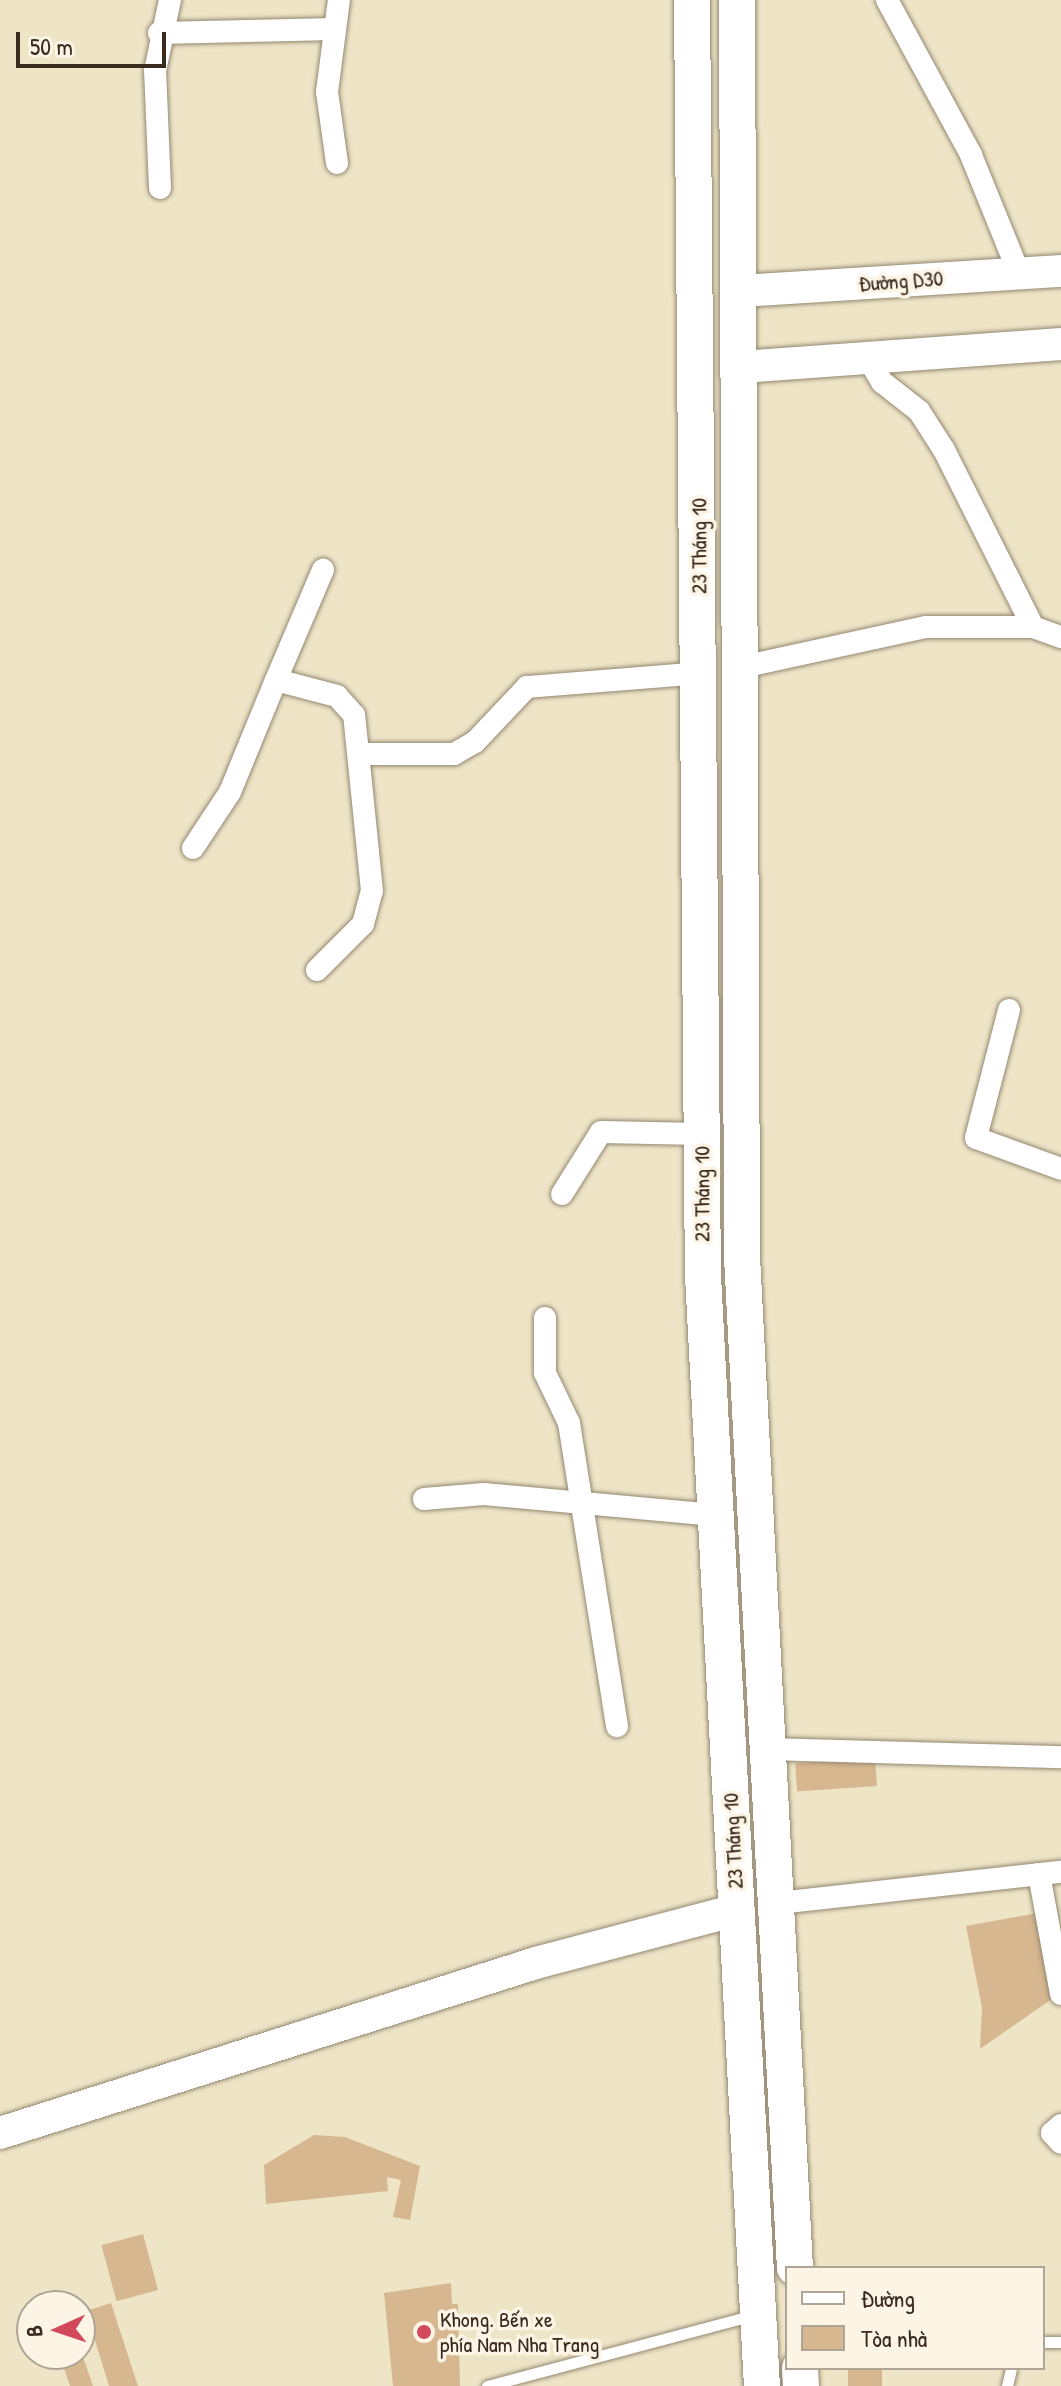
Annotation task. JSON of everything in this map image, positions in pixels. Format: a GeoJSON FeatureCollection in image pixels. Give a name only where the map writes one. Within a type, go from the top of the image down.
{"type":"FeatureCollection","features":[{"type":"Feature","properties":{"kind":"main road","name":"23 Tháng 10"},"geometry":{"type":"LineString","coordinates":[[692,0],[699,370],[702,1134],[715,1515],[737,1910],[773,2313],[762,2386]]}},
{"type":"Feature","properties":{"kind":"main road","name":"23 Tháng 10"},"geometry":{"type":"LineString","coordinates":[[737,0],[741,291],[742,1257],[795,2266]]}},
{"type":"Feature","properties":{"kind":"main road"},"geometry":{"type":"LineString","coordinates":[[698,293],[741,291]]}},
{"type":"Feature","properties":{"kind":"main road"},"geometry":{"type":"LineString","coordinates":[[699,370],[741,367]]}},
{"type":"Feature","properties":{"kind":"main road"},"geometry":{"type":"LineString","coordinates":[[700,673],[742,667]]}},
{"type":"Feature","properties":{"kind":"main road"},"geometry":{"type":"LineString","coordinates":[[737,1910],[778,1903]]}},
{"type":"Feature","properties":{"kind":"street"},"geometry":{"type":"LineString","coordinates":[[160,188],[159,33],[170,0]]}},
{"type":"Feature","properties":{"kind":"street"},"geometry":{"type":"LineString","coordinates":[[337,163],[327,92],[339,0]]}},
{"type":"Feature","properties":{"kind":"street"},"geometry":{"type":"LineString","coordinates":[[887,0],[971,155],[1019,273]]}},
{"type":"Feature","properties":{"kind":"street"},"geometry":{"type":"LineString","coordinates":[[159,33],[335,29]]}},
{"type":"Feature","properties":{"kind":"street","name":"Đường D30"},"geometry":{"type":"LineString","coordinates":[[741,291],[1061,271]]}},
{"type":"Feature","properties":{"kind":"street"},"geometry":{"type":"LineString","coordinates":[[741,367],[1061,344]]}},
{"type":"Feature","properties":{"kind":"street"},"geometry":{"type":"LineString","coordinates":[[868,358],[882,382],[919,411],[944,450],[1033,627]]}},
{"type":"Feature","properties":{"kind":"street"},"geometry":{"type":"LineString","coordinates":[[193,848],[230,792],[323,570]]}},
{"type":"Feature","properties":{"kind":"street"},"geometry":{"type":"LineString","coordinates":[[742,667],[926,627],[1033,627],[1061,637]]}},
{"type":"Feature","properties":{"kind":"street"},"geometry":{"type":"LineString","coordinates":[[360,754],[454,754],[475,742],[527,687],[700,673]]}},
{"type":"Feature","properties":{"kind":"street"},"geometry":{"type":"LineString","coordinates":[[276,680],[349,703],[360,754],[371,911],[317,970]]}},
{"type":"Feature","properties":{"kind":"street"},"geometry":{"type":"LineString","coordinates":[[1009,1010],[976,1138],[1061,1169]]}},
{"type":"Feature","properties":{"kind":"street"},"geometry":{"type":"LineString","coordinates":[[562,1194],[601,1132],[702,1134]]}},
{"type":"Feature","properties":{"kind":"street"},"geometry":{"type":"LineString","coordinates":[[545,1318],[545,1373],[569,1423],[582,1508],[600,1588],[617,1726]]}},
{"type":"Feature","properties":{"kind":"street"},"geometry":{"type":"LineString","coordinates":[[424,1499],[484,1494],[582,1508],[715,1515]]}},
{"type":"Feature","properties":{"kind":"street"},"geometry":{"type":"LineString","coordinates":[[770,1749],[1061,1757]]}},
{"type":"Feature","properties":{"kind":"street"},"geometry":{"type":"LineString","coordinates":[[778,1903],[1050,1873],[1061,1994]]}},
{"type":"Feature","properties":{"kind":"street"},"geometry":{"type":"LineString","coordinates":[[0,2133],[536,1963],[737,1910]]}},
{"type":"Feature","properties":{"kind":"street"},"geometry":{"type":"LineString","coordinates":[[1061,2125],[1052,2133],[1061,2143]]}},
{"type":"Feature","properties":{"kind":"lane"},"geometry":{"type":"LineString","coordinates":[[487,2386],[773,2313]]}},
{"type":"Feature","properties":{"kind":"building"},"geometry":{"type":"Polygon","coordinates":[[[875,1758],[877,1786],[797,1792],[795,1764],[875,1758]]]}},
{"type":"Feature","properties":{"kind":"building"},"geometry":{"type":"Polygon","coordinates":[[[1038,1913],[1056,1996],[980,2049],[982,2008],[966,1926],[1038,1913]]]}},
{"type":"Feature","properties":{"kind":"building"},"geometry":{"type":"Polygon","coordinates":[[[314,2135],[345,2137],[420,2166],[410,2220],[393,2217],[401,2180],[387,2177],[388,2191],[266,2204],[264,2165],[314,2135]]]}},
{"type":"Feature","properties":{"kind":"building"},"geometry":{"type":"Polygon","coordinates":[[[143,2234],[158,2290],[116,2301],[101,2245],[143,2234]]]}},
{"type":"Feature","properties":{"kind":"building","name":"Khong. Bến xe phía Nam Nha Trang"},"geometry":{"type":"Polygon","coordinates":[[[451,2283],[452,2304],[458,2304],[460,2386],[393,2386],[384,2293],[451,2283]]]}},
{"type":"Feature","properties":{"kind":"building"},"geometry":{"type":"Polygon","coordinates":[[[111,2303],[138,2386],[109,2386],[96,2344],[96,2308],[111,2303]]]}},
{"type":"Feature","properties":{"kind":"building"},"geometry":{"type":"Polygon","coordinates":[[[64,2370],[88,2370],[93,2386],[70,2386],[64,2370]]]}},
{"type":"Feature","properties":{"kind":"building"},"geometry":{"type":"Polygon","coordinates":[[[848,2370],[882,2370],[882,2386],[848,2386],[848,2370]]]}},
{"type":"Feature","properties":{"kind":"place","name":"Khong. Bến xe phía Nam Nha Trang"},"geometry":{"type":"Point","coordinates":[424,2332]}}]}
